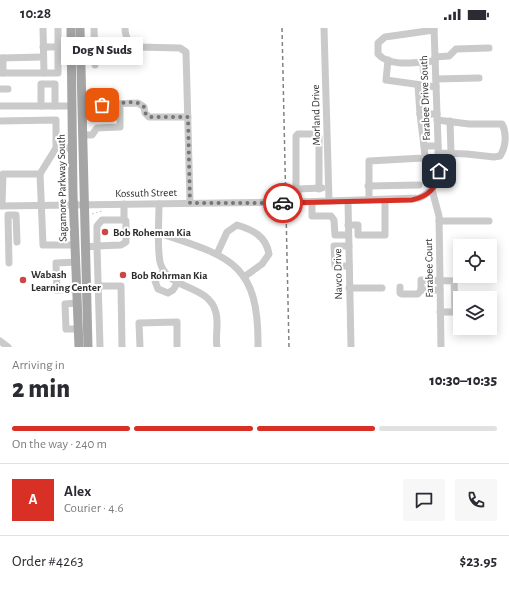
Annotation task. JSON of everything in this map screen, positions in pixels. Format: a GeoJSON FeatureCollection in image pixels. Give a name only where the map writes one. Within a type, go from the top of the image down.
{"type":"FeatureCollection","features":[{"type":"Feature","properties":{"kind":"main road","name":"Sagamore Parkway South"},"geometry":{"type":"LineString","coordinates":[[71,28],[75,245],[79,347]]}},
{"type":"Feature","properties":{"kind":"main road","name":"Sagamore Parkway South"},"geometry":{"type":"LineString","coordinates":[[80,28],[88,347]]}},
{"type":"Feature","properties":{"kind":"street"},"geometry":{"type":"LineString","coordinates":[[43,28],[44,73]]}},
{"type":"Feature","properties":{"kind":"street"},"geometry":{"type":"LineString","coordinates":[[43,57],[1,58],[2,73],[58,73],[58,28]]}},
{"type":"Feature","properties":{"kind":"street"},"geometry":{"type":"LineString","coordinates":[[94,28],[95,65]]}},
{"type":"Feature","properties":{"kind":"street"},"geometry":{"type":"LineString","coordinates":[[125,28],[126,37],[137,47],[180,48],[186,52],[190,203]]}},
{"type":"Feature","properties":{"kind":"street","name":"Morland Drive"},"geometry":{"type":"LineString","coordinates":[[324,28],[329,201]]}},
{"type":"Feature","properties":{"kind":"street"},"geometry":{"type":"LineString","coordinates":[[434,29],[385,37],[378,43],[378,54],[382,59],[423,62],[449,56],[456,49],[489,48]]}},
{"type":"Feature","properties":{"kind":"street","name":"Farabee Drive South"},"geometry":{"type":"LineString","coordinates":[[432,190],[438,178],[434,29]]}},
{"type":"Feature","properties":{"kind":"street"},"geometry":{"type":"LineString","coordinates":[[43,47],[71,47]]}},
{"type":"Feature","properties":{"kind":"street"},"geometry":{"type":"LineString","coordinates":[[388,60],[386,80],[436,87]]}},
{"type":"Feature","properties":{"kind":"street"},"geometry":{"type":"LineString","coordinates":[[369,200],[368,163],[370,160],[425,157],[420,114],[423,62]]}},
{"type":"Feature","properties":{"kind":"street"},"geometry":{"type":"LineString","coordinates":[[436,79],[479,78]]}},
{"type":"Feature","properties":{"kind":"street"},"geometry":{"type":"LineString","coordinates":[[41,106],[40,84],[55,84],[55,106]]}},
{"type":"Feature","properties":{"kind":"street"},"geometry":{"type":"LineString","coordinates":[[0,89],[8,89]]}},
{"type":"Feature","properties":{"kind":"street"},"geometry":{"type":"LineString","coordinates":[[82,105],[117,105],[123,103],[138,103],[144,107],[145,113],[149,117],[188,117]]}},
{"type":"Feature","properties":{"kind":"street"},"geometry":{"type":"LineString","coordinates":[[83,135],[92,135],[97,128],[120,127],[120,109],[117,105]]}},
{"type":"Feature","properties":{"kind":"street"},"geometry":{"type":"LineString","coordinates":[[0,106],[72,106]]}},
{"type":"Feature","properties":{"kind":"street"},"geometry":{"type":"LineString","coordinates":[[420,114],[469,124],[502,124],[505,130],[505,138],[500,156],[494,157],[451,154],[424,146]]}},
{"type":"Feature","properties":{"kind":"street"},"geometry":{"type":"LineString","coordinates":[[0,121],[56,120],[56,148],[40,174],[43,245],[75,245]]}},
{"type":"Feature","properties":{"kind":"street"},"geometry":{"type":"LineString","coordinates":[[450,121],[451,154]]}},
{"type":"Feature","properties":{"kind":"street"},"geometry":{"type":"LineString","coordinates":[[298,202],[298,189],[296,186],[296,136],[317,134],[319,137],[327,137]]}},
{"type":"Feature","properties":{"kind":"street"},"geometry":{"type":"LineString","coordinates":[[319,137],[319,188]]}},
{"type":"Feature","properties":{"kind":"street"},"geometry":{"type":"LineString","coordinates":[[56,148],[73,148]]}},
{"type":"Feature","properties":{"kind":"street"},"geometry":{"type":"LineString","coordinates":[[1,206],[1,172],[40,174]]}},
{"type":"Feature","properties":{"kind":"street"},"geometry":{"type":"LineString","coordinates":[[368,186],[420,185]]}},
{"type":"Feature","properties":{"kind":"street"},"geometry":{"type":"LineString","coordinates":[[298,189],[328,188]]}},
{"type":"Feature","properties":{"kind":"street","name":"Kossuth Street"},"geometry":{"type":"LineString","coordinates":[[1,206],[412,200],[427,195],[432,190]]}},
{"type":"Feature","properties":{"kind":"street","name":"Farabee Court"},"geometry":{"type":"LineString","coordinates":[[432,190],[437,204],[439,221],[441,347]]}},
{"type":"Feature","properties":{"kind":"street"},"geometry":{"type":"LineString","coordinates":[[348,225],[358,225],[358,235],[385,235],[385,200]]}},
{"type":"Feature","properties":{"kind":"street","name":"Navco Drive"},"geometry":{"type":"LineString","coordinates":[[348,201],[351,347]]}},
{"type":"Feature","properties":{"kind":"street"},"geometry":{"type":"LineString","coordinates":[[312,202],[312,216],[331,216],[334,220],[335,236],[348,235]]}},
{"type":"Feature","properties":{"kind":"street"},"geometry":{"type":"LineString","coordinates":[[86,247],[121,245],[126,242],[124,204]]}},
{"type":"Feature","properties":{"kind":"street"},"geometry":{"type":"LineString","coordinates":[[159,204],[160,262],[164,271],[178,282],[200,292],[208,299],[216,313],[217,347]]}},
{"type":"Feature","properties":{"kind":"street"},"geometry":{"type":"LineString","coordinates":[[9,263],[8,215],[16,214],[17,242]]}},
{"type":"Feature","properties":{"kind":"street"},"geometry":{"type":"LineString","coordinates":[[100,347],[97,226],[102,220],[124,220]]}},
{"type":"Feature","properties":{"kind":"street"},"geometry":{"type":"LineString","coordinates":[[439,221],[489,221]]}},
{"type":"Feature","properties":{"kind":"street"},"geometry":{"type":"LineString","coordinates":[[216,254],[227,232],[237,225],[249,229],[262,237],[267,245],[269,254],[262,264],[244,277]]}},
{"type":"Feature","properties":{"kind":"street"},"geometry":{"type":"LineString","coordinates":[[0,234],[8,234]]}},
{"type":"Feature","properties":{"kind":"street"},"geometry":{"type":"LineString","coordinates":[[159,234],[216,254],[235,265],[244,277],[254,296],[258,323],[258,347]]}},
{"type":"Feature","properties":{"kind":"street"},"geometry":{"type":"LineString","coordinates":[[349,246],[334,246],[335,266],[349,266]]}},
{"type":"Feature","properties":{"kind":"street"},"geometry":{"type":"LineString","coordinates":[[76,262],[56,263],[57,290],[77,290]]}},
{"type":"Feature","properties":{"kind":"street"},"geometry":{"type":"LineString","coordinates":[[164,271],[156,281],[158,289],[168,293],[173,290],[178,282]]}},
{"type":"Feature","properties":{"kind":"street"},"geometry":{"type":"LineString","coordinates":[[400,287],[400,293],[402,294],[418,294],[421,290],[422,280],[454,281],[455,312],[440,312]]}},
{"type":"Feature","properties":{"kind":"street"},"geometry":{"type":"LineString","coordinates":[[98,286],[121,286],[122,347]]}},
{"type":"Feature","properties":{"kind":"street"},"geometry":{"type":"LineString","coordinates":[[350,288],[382,288]]}},
{"type":"Feature","properties":{"kind":"street"},"geometry":{"type":"LineString","coordinates":[[421,290],[440,290]]}},
{"type":"Feature","properties":{"kind":"street"},"geometry":{"type":"LineString","coordinates":[[140,347],[139,323],[177,322],[177,347]]}},
{"type":"Feature","properties":{"kind":"street"},"geometry":{"type":"LineString","coordinates":[[0,341],[8,347]]}},
{"type":"Feature","properties":{"kind":"railway"},"geometry":{"type":"LineString","coordinates":[[282,28],[289,347]]}},
{"type":"Feature","properties":{"kind":"way so far"},"geometry":{"type":"LineString","coordinates":[[102,105],[117,105],[120,103],[132,102],[142,105],[145,113],[149,117],[188,117],[190,203],[283,203]]}},
{"type":"Feature","properties":{"kind":"place","name":"Dog N Suds"},"geometry":{"type":"Point","coordinates":[102,105]}},
{"type":"Feature","properties":{"kind":"place","name":"Bob Roheman Kia"},"geometry":{"type":"Point","coordinates":[105,232]}},
{"type":"Feature","properties":{"kind":"place","name":"Bob Rohrman Kia"},"geometry":{"type":"Point","coordinates":[123,275]}},
{"type":"Feature","properties":{"kind":"place","name":"Wabash Learning Center"},"geometry":{"type":"Point","coordinates":[23,280]}},
{"type":"Feature","properties":{"kind":"route"},"geometry":{"type":"LineString","coordinates":[[283,203],[412,200],[427,195],[432,190],[436,184],[439,171]]}}]}
